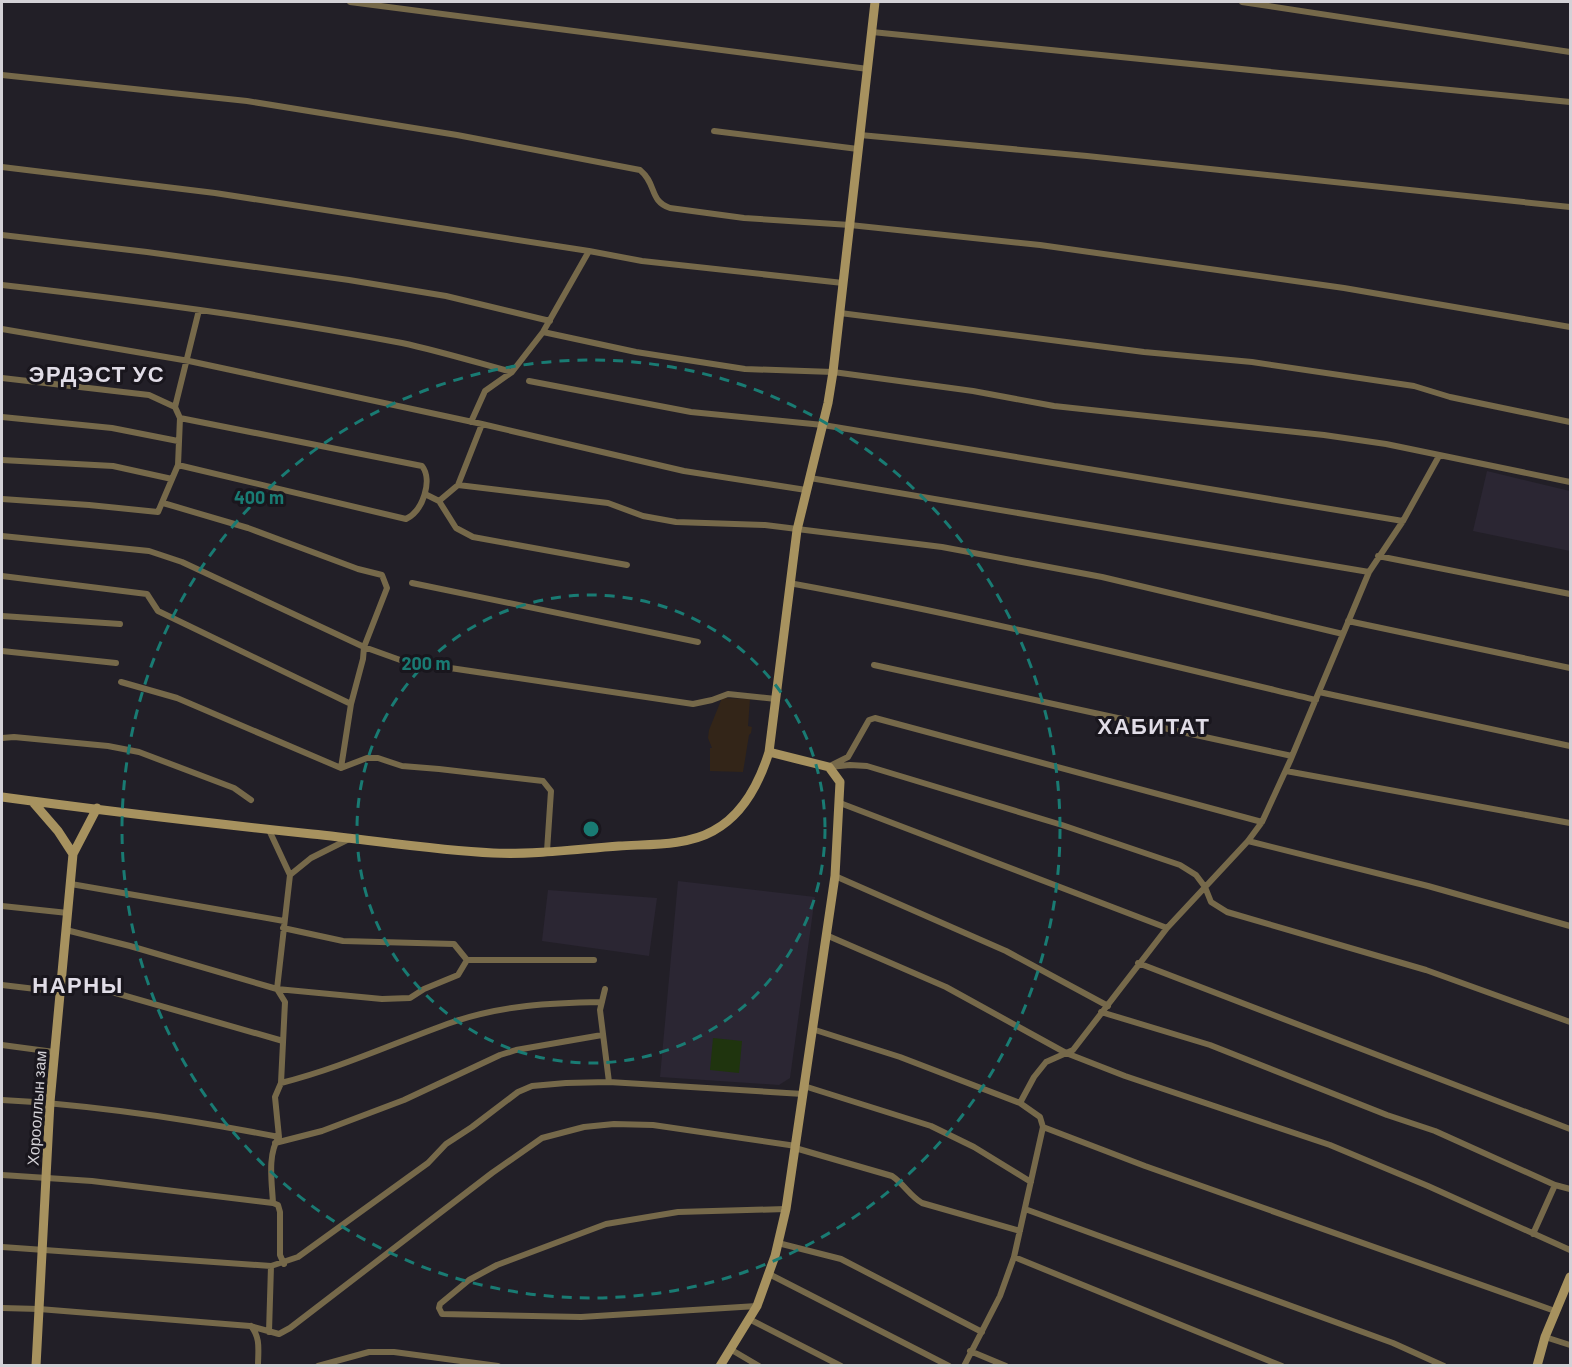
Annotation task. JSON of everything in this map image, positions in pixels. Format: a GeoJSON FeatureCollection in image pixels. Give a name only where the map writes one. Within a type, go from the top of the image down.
{"type":"FeatureCollection","features":[{"type":"Feature","properties":{"kind":"main road"},"geometry":{"type":"LineString","coordinates":[[2,797],[269,830],[494,853],[673,842],[711,832],[727,822],[740,810],[754,789],[769,752],[797,530],[823,425],[833,372],[875,2]]}},
{"type":"Feature","properties":{"kind":"main road"},"geometry":{"type":"LineString","coordinates":[[720,1365],[756,1306],[778,1244],[786,1209],[835,876],[840,782],[829,767],[769,752]]}},
{"type":"Feature","properties":{"kind":"main road"},"geometry":{"type":"LineString","coordinates":[[32,801],[58,831],[73,854]]}},
{"type":"Feature","properties":{"kind":"main road","name":"Хорооллын зам"},"geometry":{"type":"LineString","coordinates":[[36,1365],[50,1102],[73,854],[96,808]]}},
{"type":"Feature","properties":{"kind":"main road"},"geometry":{"type":"LineString","coordinates":[[1537,1365],[1545,1337],[1570,1277]]}},
{"type":"Feature","properties":{"kind":"street"},"geometry":{"type":"LineString","coordinates":[[350,2],[868,69]]}},
{"type":"Feature","properties":{"kind":"street"},"geometry":{"type":"LineString","coordinates":[[1242,2],[1570,52]]}},
{"type":"Feature","properties":{"kind":"street"},"geometry":{"type":"LineString","coordinates":[[872,32],[1570,102]]}},
{"type":"Feature","properties":{"kind":"street"},"geometry":{"type":"LineString","coordinates":[[2,75],[248,101],[457,135],[640,170],[648,176],[656,199],[661,205],[670,208],[744,218],[850,225],[1087,252],[1344,288],[1570,327]]}},
{"type":"Feature","properties":{"kind":"street"},"geometry":{"type":"LineString","coordinates":[[714,131],[858,149]]}},
{"type":"Feature","properties":{"kind":"street"},"geometry":{"type":"LineString","coordinates":[[860,135],[1087,156],[1570,207]]}},
{"type":"Feature","properties":{"kind":"street"},"geometry":{"type":"LineString","coordinates":[[2,166],[215,193],[642,261],[843,283]]}},
{"type":"Feature","properties":{"kind":"street"},"geometry":{"type":"LineString","coordinates":[[2,235],[349,280],[446,296],[550,321]]}},
{"type":"Feature","properties":{"kind":"street"},"geometry":{"type":"LineString","coordinates":[[471,422],[485,391],[512,372],[543,332],[590,251]]}},
{"type":"Feature","properties":{"kind":"street"},"geometry":{"type":"LineString","coordinates":[[2,285],[199,310],[404,344],[512,372]]}},
{"type":"Feature","properties":{"kind":"street"},"geometry":{"type":"LineString","coordinates":[[2,499],[158,512],[178,465],[180,418],[175,407],[199,310]]}},
{"type":"Feature","properties":{"kind":"street"},"geometry":{"type":"LineString","coordinates":[[840,313],[1144,352],[1252,362],[1414,386],[1450,397],[1570,422]]}},
{"type":"Feature","properties":{"kind":"street"},"geometry":{"type":"LineString","coordinates":[[2,329],[187,360],[482,424],[684,471],[806,490]]}},
{"type":"Feature","properties":{"kind":"street"},"geometry":{"type":"LineString","coordinates":[[543,332],[636,352],[745,369],[833,372],[973,391],[1054,406],[1324,435],[1386,444],[1570,482]]}},
{"type":"Feature","properties":{"kind":"street"},"geometry":{"type":"LineString","coordinates":[[2,378],[148,395],[175,407]]}},
{"type":"Feature","properties":{"kind":"street"},"geometry":{"type":"LineString","coordinates":[[529,381],[691,412],[823,425],[1403,520]]}},
{"type":"Feature","properties":{"kind":"street"},"geometry":{"type":"LineString","coordinates":[[2,417],[112,428],[178,441]]}},
{"type":"Feature","properties":{"kind":"street"},"geometry":{"type":"LineString","coordinates":[[178,465],[406,519],[414,513],[425,494],[427,475],[422,466],[180,418]]}},
{"type":"Feature","properties":{"kind":"street"},"geometry":{"type":"LineString","coordinates":[[439,501],[458,485],[482,424]]}},
{"type":"Feature","properties":{"kind":"street"},"geometry":{"type":"LineString","coordinates":[[1020,1103],[1034,1077],[1046,1062],[1074,1050],[1138,963],[1167,928],[1248,841],[1262,822],[1286,771],[1369,572],[1403,520],[1439,456]]}},
{"type":"Feature","properties":{"kind":"street"},"geometry":{"type":"LineString","coordinates":[[2,460],[113,466],[172,479]]}},
{"type":"Feature","properties":{"kind":"street"},"geometry":{"type":"LineString","coordinates":[[810,478],[1369,572]]}},
{"type":"Feature","properties":{"kind":"street"},"geometry":{"type":"LineString","coordinates":[[458,485],[608,503],[643,516],[675,522],[765,525],[942,547],[1091,575],[1343,634]]}},
{"type":"Feature","properties":{"kind":"street"},"geometry":{"type":"LineString","coordinates":[[425,494],[439,501],[456,528],[473,537],[627,565]]}},
{"type":"Feature","properties":{"kind":"street"},"geometry":{"type":"LineString","coordinates":[[163,503],[248,528],[358,569],[382,575],[387,588],[364,647],[351,704],[341,768]]}},
{"type":"Feature","properties":{"kind":"street"},"geometry":{"type":"LineString","coordinates":[[2,536],[149,551],[183,562],[364,647],[403,661],[693,704],[728,694],[776,699]]}},
{"type":"Feature","properties":{"kind":"street"},"geometry":{"type":"LineString","coordinates":[[1378,556],[1570,594]]}},
{"type":"Feature","properties":{"kind":"street"},"geometry":{"type":"LineString","coordinates":[[2,576],[147,594],[158,610],[351,704]]}},
{"type":"Feature","properties":{"kind":"street"},"geometry":{"type":"LineString","coordinates":[[412,584],[698,642]]}},
{"type":"Feature","properties":{"kind":"street"},"geometry":{"type":"LineString","coordinates":[[789,584],[843,593],[1078,643],[1316,700]]}},
{"type":"Feature","properties":{"kind":"street"},"geometry":{"type":"LineString","coordinates":[[2,616],[120,624]]}},
{"type":"Feature","properties":{"kind":"street"},"geometry":{"type":"LineString","coordinates":[[1348,621],[1570,668]]}},
{"type":"Feature","properties":{"kind":"street"},"geometry":{"type":"LineString","coordinates":[[2,651],[117,663]]}},
{"type":"Feature","properties":{"kind":"street"},"geometry":{"type":"LineString","coordinates":[[874,665],[1292,756]]}},
{"type":"Feature","properties":{"kind":"street"},"geometry":{"type":"LineString","coordinates":[[121,682],[177,698],[341,768],[367,758],[378,758],[402,766],[543,781],[550,791],[547,851]]}},
{"type":"Feature","properties":{"kind":"street"},"geometry":{"type":"LineString","coordinates":[[1319,692],[1570,746]]}},
{"type":"Feature","properties":{"kind":"street"},"geometry":{"type":"LineString","coordinates":[[829,767],[848,757],[869,720],[875,718],[1262,822]]}},
{"type":"Feature","properties":{"kind":"street"},"geometry":{"type":"LineString","coordinates":[[2,738],[14,737],[108,746],[139,752],[234,788],[251,800]]}},
{"type":"Feature","properties":{"kind":"street"},"geometry":{"type":"LineString","coordinates":[[829,767],[867,766],[1062,825],[1180,865],[1196,875],[1205,887],[1211,902],[1227,912],[1426,970],[1570,1022]]}},
{"type":"Feature","properties":{"kind":"street"},"geometry":{"type":"LineString","coordinates":[[1286,771],[1570,823]]}},
{"type":"Feature","properties":{"kind":"street"},"geometry":{"type":"LineString","coordinates":[[840,803],[1167,928]]}},
{"type":"Feature","properties":{"kind":"street"},"geometry":{"type":"LineString","coordinates":[[269,830],[290,875],[277,989],[285,1002],[281,1083],[275,1097],[277,1140],[271,1169],[273,1203]]}},
{"type":"Feature","properties":{"kind":"street"},"geometry":{"type":"LineString","coordinates":[[290,875],[311,858],[349,839]]}},
{"type":"Feature","properties":{"kind":"street"},"geometry":{"type":"LineString","coordinates":[[1248,841],[1428,886],[1570,926]]}},
{"type":"Feature","properties":{"kind":"street"},"geometry":{"type":"LineString","coordinates":[[835,876],[1006,951],[1108,1006]]}},
{"type":"Feature","properties":{"kind":"street"},"geometry":{"type":"LineString","coordinates":[[71,884],[284,925],[343,941],[454,944],[467,960]]}},
{"type":"Feature","properties":{"kind":"street"},"geometry":{"type":"LineString","coordinates":[[2,906],[68,913]]}},
{"type":"Feature","properties":{"kind":"street"},"geometry":{"type":"LineString","coordinates":[[66,930],[130,946],[277,989],[382,999],[410,998],[424,989],[458,975],[467,960]]}},
{"type":"Feature","properties":{"kind":"street"},"geometry":{"type":"LineString","coordinates":[[826,935],[946,987],[1066,1053],[1125,1076],[1330,1145],[1570,1250]]}},
{"type":"Feature","properties":{"kind":"street"},"geometry":{"type":"LineString","coordinates":[[467,960],[594,960]]}},
{"type":"Feature","properties":{"kind":"street"},"geometry":{"type":"LineString","coordinates":[[1138,963],[1570,1129]]}},
{"type":"Feature","properties":{"kind":"street"},"geometry":{"type":"LineString","coordinates":[[63,978],[282,1041]]}},
{"type":"Feature","properties":{"kind":"street"},"geometry":{"type":"LineString","coordinates":[[2,985],[61,992]]}},
{"type":"Feature","properties":{"kind":"street"},"geometry":{"type":"LineString","coordinates":[[605,989],[602,1002],[602,1035],[609,1082]]}},
{"type":"Feature","properties":{"kind":"street"},"geometry":{"type":"LineString","coordinates":[[281,1083],[376,1052],[454,1021],[509,1007],[548,1003],[602,1002]]}},
{"type":"Feature","properties":{"kind":"street"},"geometry":{"type":"LineString","coordinates":[[1101,1012],[1210,1045],[1387,1115],[1435,1131],[1555,1185],[1570,1189]]}},
{"type":"Feature","properties":{"kind":"street"},"geometry":{"type":"LineString","coordinates":[[812,1029],[900,1057],[1020,1103],[1040,1117],[1043,1127],[1014,1257],[1000,1296],[964,1365]]}},
{"type":"Feature","properties":{"kind":"street"},"geometry":{"type":"LineString","coordinates":[[2,1100],[50,1102],[191,1120],[277,1140],[322,1131],[404,1100],[500,1055],[516,1050],[602,1035]]}},
{"type":"Feature","properties":{"kind":"street"},"geometry":{"type":"LineString","coordinates":[[2,1045],[54,1052]]}},
{"type":"Feature","properties":{"kind":"street"},"geometry":{"type":"LineString","coordinates":[[2,1247],[271,1266],[284,1264],[298,1257],[393,1190],[428,1163],[446,1144],[518,1092],[532,1086],[566,1083],[609,1082],[804,1090],[931,1126],[974,1147],[1031,1182]]}},
{"type":"Feature","properties":{"kind":"street"},"geometry":{"type":"LineString","coordinates":[[2,1308],[250,1326],[279,1334],[290,1328],[492,1173],[542,1138],[584,1127],[615,1124],[653,1125],[795,1147],[892,1176],[901,1182],[911,1196],[922,1203],[1020,1231]]}},
{"type":"Feature","properties":{"kind":"street"},"geometry":{"type":"LineString","coordinates":[[1043,1127],[1144,1166],[1555,1311]]}},
{"type":"Feature","properties":{"kind":"street"},"geometry":{"type":"LineString","coordinates":[[2,1175],[92,1181],[273,1203],[278,1205],[280,1212],[280,1255],[284,1264]]}},
{"type":"Feature","properties":{"kind":"street"},"geometry":{"type":"LineString","coordinates":[[1533,1234],[1555,1185]]}},
{"type":"Feature","properties":{"kind":"street"},"geometry":{"type":"LineString","coordinates":[[756,1306],[581,1317],[442,1314],[439,1308],[440,1304],[469,1280],[496,1265],[606,1224],[678,1212],[786,1209]]}},
{"type":"Feature","properties":{"kind":"street"},"geometry":{"type":"LineString","coordinates":[[1025,1209],[1393,1343],[1444,1365]]}},
{"type":"Feature","properties":{"kind":"street"},"geometry":{"type":"LineString","coordinates":[[778,1244],[841,1259],[982,1332]]}},
{"type":"Feature","properties":{"kind":"street"},"geometry":{"type":"LineString","coordinates":[[1014,1257],[1282,1365]]}},
{"type":"Feature","properties":{"kind":"street"},"geometry":{"type":"LineString","coordinates":[[269,1332],[271,1266]]}},
{"type":"Feature","properties":{"kind":"street"},"geometry":{"type":"LineString","coordinates":[[769,1274],[949,1365]]}},
{"type":"Feature","properties":{"kind":"street"},"geometry":{"type":"LineString","coordinates":[[749,1319],[842,1365]]}},
{"type":"Feature","properties":{"kind":"street"},"geometry":{"type":"LineString","coordinates":[[250,1326],[257,1334],[258,1365]]}},
{"type":"Feature","properties":{"kind":"street"},"geometry":{"type":"LineString","coordinates":[[1545,1337],[1570,1345]]}},
{"type":"Feature","properties":{"kind":"street"},"geometry":{"type":"LineString","coordinates":[[730,1349],[759,1365]]}},
{"type":"Feature","properties":{"kind":"street"},"geometry":{"type":"LineString","coordinates":[[970,1351],[1006,1365]]}},
{"type":"Feature","properties":{"kind":"street"},"geometry":{"type":"LineString","coordinates":[[318,1365],[369,1352],[386,1352],[498,1365]]}},
{"type":"Feature","properties":{"kind":"shaded area"},"geometry":{"type":"Polygon","coordinates":[[[1487,471],[1570,491],[1570,551],[1473,531],[1487,471]]]}},
{"type":"Feature","properties":{"kind":"shaded area"},"geometry":{"type":"Polygon","coordinates":[[[722,698],[750,699],[748,726],[752,727],[743,772],[710,771],[710,748],[712,748],[708,738],[709,730],[722,698]]]}},
{"type":"Feature","properties":{"kind":"shaded area"},"geometry":{"type":"Polygon","coordinates":[[[678,881],[815,897],[790,1078],[779,1085],[660,1077],[678,881]]]}},
{"type":"Feature","properties":{"kind":"shaded area"},"geometry":{"type":"Polygon","coordinates":[[[548,890],[657,898],[649,956],[542,941],[548,890]]]}},
{"type":"Feature","properties":{"kind":"green space"},"geometry":{"type":"Polygon","coordinates":[[[713,1038],[742,1041],[739,1073],[710,1070],[713,1038]]]}},
{"type":"Feature","properties":{"kind":"district","name":"ЭРДЭСТ УС"},"geometry":{"type":"Point","coordinates":[97,373]}},
{"type":"Feature","properties":{"kind":"district","name":"ХАБИТАТ"},"geometry":{"type":"Point","coordinates":[1154,725]}},
{"type":"Feature","properties":{"kind":"district","name":"НАРНЫ"},"geometry":{"type":"Point","coordinates":[78,984]}}]}
